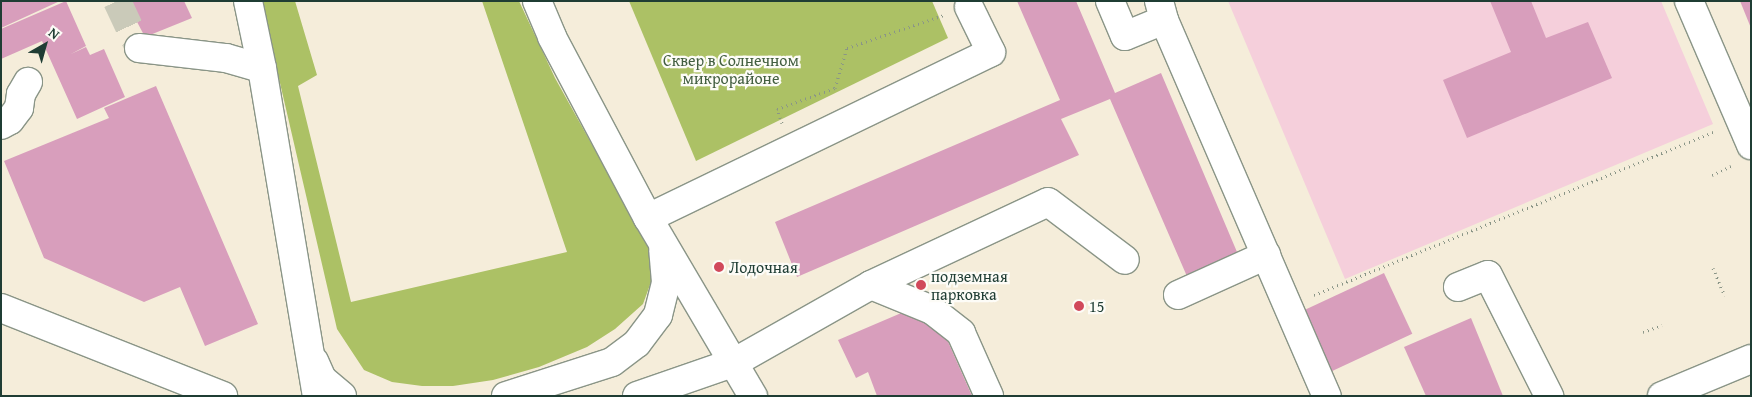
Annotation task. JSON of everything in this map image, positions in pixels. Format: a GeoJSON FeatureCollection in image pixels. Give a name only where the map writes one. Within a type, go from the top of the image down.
{"type":"FeatureCollection","features":[{"type":"Feature","properties":{"kind":"street"},"geometry":{"type":"LineString","coordinates":[[248,1],[262,68],[316,396]]}},
{"type":"Feature","properties":{"kind":"street"},"geometry":{"type":"LineString","coordinates":[[537,1],[552,37],[648,218],[735,362],[753,396]]}},
{"type":"Feature","properties":{"kind":"street"},"geometry":{"type":"LineString","coordinates":[[1110,1],[1125,36],[1162,10],[1327,396]]}},
{"type":"Feature","properties":{"kind":"street"},"geometry":{"type":"LineString","coordinates":[[1690,1],[1746,133]]}},
{"type":"Feature","properties":{"kind":"street"},"geometry":{"type":"LineString","coordinates":[[648,218],[990,52],[968,7]]}},
{"type":"Feature","properties":{"kind":"street"},"geometry":{"type":"LineString","coordinates":[[139,48],[226,58],[262,68]]}},
{"type":"Feature","properties":{"kind":"street"},"geometry":{"type":"LineString","coordinates":[[1,125],[10,120],[19,108],[21,94],[28,82]]}},
{"type":"Feature","properties":{"kind":"street"},"geometry":{"type":"LineString","coordinates":[[637,396],[735,362],[872,285],[1048,202],[1126,260]]}},
{"type":"Feature","properties":{"kind":"street"},"geometry":{"type":"LineString","coordinates":[[506,396],[612,362],[637,343],[659,310],[666,282],[663,244]]}},
{"type":"Feature","properties":{"kind":"street"},"geometry":{"type":"LineString","coordinates":[[1178,295],[1266,255]]}},
{"type":"Feature","properties":{"kind":"street"},"geometry":{"type":"LineString","coordinates":[[1458,287],[1488,274],[1549,396]]}},
{"type":"Feature","properties":{"kind":"street"},"geometry":{"type":"LineString","coordinates":[[872,285],[932,310],[961,333],[989,396]]}},
{"type":"Feature","properties":{"kind":"street"},"geometry":{"type":"LineString","coordinates":[[1,308],[223,396]]}},
{"type":"Feature","properties":{"kind":"street"},"geometry":{"type":"LineString","coordinates":[[308,349],[322,379],[342,396]]}},
{"type":"Feature","properties":{"kind":"street"},"geometry":{"type":"LineString","coordinates":[[1662,396],[1751,359]]}},
{"type":"Feature","properties":{"kind":"path"},"geometry":{"type":"LineString","coordinates":[[791,149],[777,109],[835,88],[847,48],[968,7]]}},
{"type":"Feature","properties":{"kind":"path"},"geometry":{"type":"LineString","coordinates":[[1288,306],[1746,133]]}},
{"type":"Feature","properties":{"kind":"path"},"geometry":{"type":"LineString","coordinates":[[1712,175],[1731,166]]}},
{"type":"Feature","properties":{"kind":"path"},"geometry":{"type":"LineString","coordinates":[[1713,268],[1725,296]]}},
{"type":"Feature","properties":{"kind":"path"},"geometry":{"type":"LineString","coordinates":[[1643,332],[1662,325]]}},
{"type":"Feature","properties":{"kind":"shaded area"},"geometry":{"type":"Polygon","coordinates":[[[1228,1],[1661,1],[1713,124],[1345,279],[1228,1]]]}},
{"type":"Feature","properties":{"kind":"green space"},"geometry":{"type":"Polygon","coordinates":[[[261,1],[295,1],[317,75],[298,86],[351,302],[567,252],[482,1],[519,1],[555,78],[650,249],[655,271],[643,304],[615,329],[587,347],[539,367],[493,380],[453,386],[422,386],[392,382],[364,370],[337,329],[261,1]]]}},
{"type":"Feature","properties":{"kind":"green space","name":"Сквер в Солнечном микрорайоне"},"geometry":{"type":"Polygon","coordinates":[[[629,1],[932,1],[948,38],[696,161],[629,1]]]}},
{"type":"Feature","properties":{"kind":"building"},"geometry":{"type":"Polygon","coordinates":[[[1,1],[60,1],[1,28],[1,1]]]}},
{"type":"Feature","properties":{"kind":"building"},"geometry":{"type":"Polygon","coordinates":[[[66,1],[86,46],[71,54],[86,47],[90,55],[104,49],[125,97],[77,119],[42,41],[1,59],[1,29],[66,1]]]}},
{"type":"Feature","properties":{"kind":"building"},"geometry":{"type":"Polygon","coordinates":[[[126,1],[184,1],[192,18],[145,37],[126,1]]]}},
{"type":"Feature","properties":{"kind":"building"},"geometry":{"type":"Polygon","coordinates":[[[1017,1],[1076,1],[1115,93],[1161,73],[1240,259],[1189,281],[1110,99],[1061,119],[1079,155],[797,277],[775,222],[1060,100],[1017,1]]]}},
{"type":"Feature","properties":{"kind":"building"},"geometry":{"type":"Polygon","coordinates":[[[1490,1],[1531,1],[1546,38],[1588,22],[1612,78],[1467,138],[1443,80],[1511,52],[1490,1]]]}},
{"type":"Feature","properties":{"kind":"building"},"geometry":{"type":"Polygon","coordinates":[[[1740,1],[1751,1],[1751,28],[1740,1]]]}},
{"type":"Feature","properties":{"kind":"building"},"geometry":{"type":"Polygon","coordinates":[[[156,86],[258,324],[205,346],[180,287],[144,302],[44,258],[4,161],[109,118],[104,108],[156,86]]]}},
{"type":"Feature","properties":{"kind":"building"},"geometry":{"type":"Polygon","coordinates":[[[1384,273],[1412,334],[1323,376],[1294,315],[1384,273]]]}},
{"type":"Feature","properties":{"kind":"building"},"geometry":{"type":"Polygon","coordinates":[[[913,308],[938,319],[972,396],[877,396],[868,372],[856,378],[838,340],[913,308]]]}},
{"type":"Feature","properties":{"kind":"building"},"geometry":{"type":"Polygon","coordinates":[[[1471,318],[1503,396],[1426,396],[1404,347],[1471,318]]]}},
{"type":"Feature","properties":{"kind":"tunnel"},"geometry":{"type":"LineString","coordinates":[[117,1],[139,48]]}},
{"type":"Feature","properties":{"kind":"place","name":"Лодочная"},"geometry":{"type":"Point","coordinates":[719,267]}},
{"type":"Feature","properties":{"kind":"place","name":"подземная парковка"},"geometry":{"type":"Point","coordinates":[921,285]}},
{"type":"Feature","properties":{"kind":"place","name":"15"},"geometry":{"type":"Point","coordinates":[1079,306]}}]}
